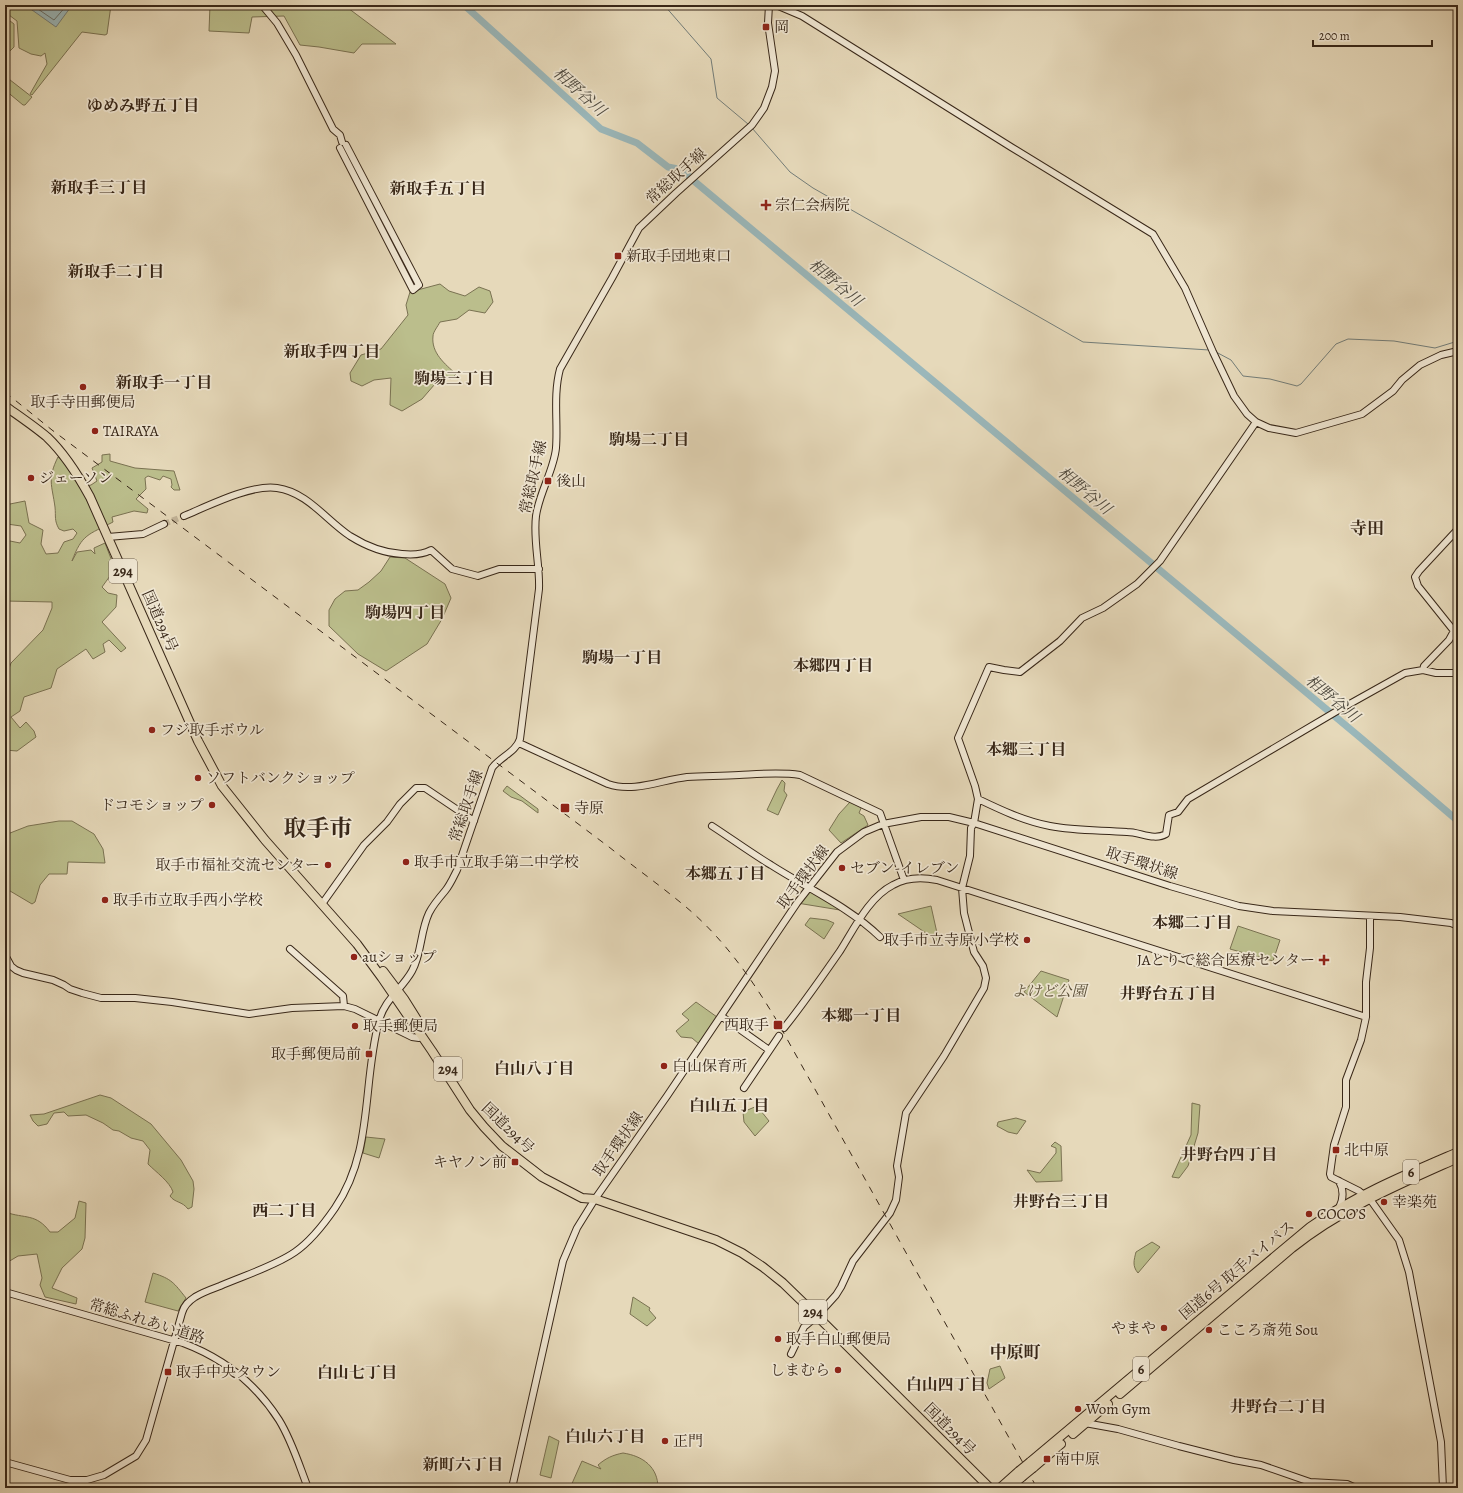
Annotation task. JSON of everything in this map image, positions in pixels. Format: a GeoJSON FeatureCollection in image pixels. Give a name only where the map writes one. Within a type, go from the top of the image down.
{"type":"FeatureCollection","features":[{"type":"Feature","properties":{"kind":"highway","name":"国道294号"},"geometry":{"type":"LineString","coordinates":[[5,406],[47,437],[69,462],[90,497],[198,741],[208,760],[256,822],[324,902],[395,992],[468,1102],[486,1124],[517,1152],[544,1173],[594,1199],[703,1235],[731,1247],[753,1260],[772,1274],[817,1316],[990,1488]]}},
{"type":"Feature","properties":{"kind":"highway","name":"国道294号"},"geometry":{"type":"LineString","coordinates":[[395,992],[422,1037],[470,1110],[502,1146],[547,1180],[582,1198],[594,1199]]}},
{"type":"Feature","properties":{"kind":"highway","name":"国道6号 取手バイパス"},"geometry":{"type":"LineString","coordinates":[[1031,1465],[1086,1423],[1308,1235],[1366,1196],[1458,1152]]}},
{"type":"Feature","properties":{"kind":"highway","name":"国道6号 取手バイパス"},"geometry":{"type":"LineString","coordinates":[[1009,1488],[1021,1474],[1076,1424],[1314,1224],[1339,1208],[1458,1158]]}},
{"type":"Feature","properties":{"kind":"highway","name":"国道6号 取手バイパス"},"geometry":{"type":"LineString","coordinates":[[1000,1488],[1021,1474]]}},
{"type":"Feature","properties":{"kind":"street"},"geometry":{"type":"LineString","coordinates":[[262,5],[277,23],[296,55],[333,129],[340,135],[343,145],[413,290],[419,285],[343,145]]}},
{"type":"Feature","properties":{"kind":"street","name":"常総取手線"},"geometry":{"type":"LineString","coordinates":[[5,1462],[65,1479],[84,1481],[99,1477],[136,1456],[146,1440],[184,1308],[190,1300],[200,1294],[294,1253],[319,1230],[336,1207],[349,1184],[360,1154],[368,1084],[379,1020],[384,1006],[410,974],[414,966],[429,912],[454,877],[492,768],[513,750],[519,743],[521,737],[537,604],[539,569],[536,516],[556,450],[557,384],[560,369],[639,228],[752,125],[764,108],[772,87],[774,71],[768,23],[769,5]]}},
{"type":"Feature","properties":{"kind":"street"},"geometry":{"type":"LineString","coordinates":[[776,5],[802,16],[1153,234],[1185,288],[1234,396],[1247,414],[1256,422],[1269,428],[1296,434],[1362,414],[1393,391],[1402,380],[1420,365],[1441,355],[1458,351]]}},
{"type":"Feature","properties":{"kind":"street"},"geometry":{"type":"LineString","coordinates":[[791,1354],[804,1327],[817,1316],[840,1290],[851,1265],[884,1222],[893,1207],[898,1188],[899,1177],[897,1166],[906,1113],[944,1056],[984,988],[986,978],[983,966],[974,952],[964,913],[962,888],[970,856],[971,828],[974,823],[978,799],[958,738],[989,667],[1020,672],[1060,641],[1082,618],[1103,608],[1136,584],[1152,570],[1160,561],[1256,422]]}},
{"type":"Feature","properties":{"kind":"street"},"geometry":{"type":"LineString","coordinates":[[184,516],[237,494],[262,487],[278,488],[300,496],[350,536],[392,554],[425,554],[431,550],[452,569],[478,576],[499,569],[539,569]]}},
{"type":"Feature","properties":{"kind":"street"},"geometry":{"type":"LineString","coordinates":[[108,537],[143,534],[164,524]]}},
{"type":"Feature","properties":{"kind":"street"},"geometry":{"type":"LineString","coordinates":[[1423,670],[1424,666],[1449,640],[1454,631],[1418,586],[1415,577],[1458,529]]}},
{"type":"Feature","properties":{"kind":"street"},"geometry":{"type":"LineString","coordinates":[[978,799],[1017,817],[1050,826],[1128,832],[1159,838],[1166,834],[1169,815],[1178,812],[1188,800],[1337,711],[1405,673],[1423,670],[1436,673],[1458,673]]}},
{"type":"Feature","properties":{"kind":"street"},"geometry":{"type":"LineString","coordinates":[[519,743],[608,784],[622,787],[634,787],[687,777],[800,775],[880,813],[904,880]]}},
{"type":"Feature","properties":{"kind":"street"},"geometry":{"type":"LineString","coordinates":[[324,902],[364,845],[387,822],[400,804],[416,788],[425,788],[474,821]]}},
{"type":"Feature","properties":{"kind":"street","name":"取手環状線"},"geometry":{"type":"LineString","coordinates":[[512,1488],[563,1261],[577,1228],[594,1199],[809,887],[837,852],[864,832],[883,824],[920,817],[949,817],[974,823],[1170,886],[1239,906],[1273,911],[1400,917],[1451,923],[1458,926]]}},
{"type":"Feature","properties":{"kind":"street"},"geometry":{"type":"LineString","coordinates":[[712,826],[771,865],[809,887],[860,920],[880,937]]}},
{"type":"Feature","properties":{"kind":"street"},"geometry":{"type":"LineString","coordinates":[[784,1028],[876,897],[893,885],[904,880],[924,877],[1366,1017]]}},
{"type":"Feature","properties":{"kind":"street"},"geometry":{"type":"LineString","coordinates":[[1370,916],[1370,948],[1366,982],[1366,1017],[1361,1040],[1347,1074],[1346,1107],[1333,1152],[1330,1174],[1331,1177],[1366,1196],[1399,1240],[1408,1265],[1441,1442],[1443,1488]]}},
{"type":"Feature","properties":{"kind":"street"},"geometry":{"type":"LineString","coordinates":[[290,949],[342,996],[344,1006]]}},
{"type":"Feature","properties":{"kind":"street"},"geometry":{"type":"LineString","coordinates":[[5,955],[11,966],[16,970],[53,980],[82,994],[101,998],[135,998],[249,1014],[292,1008],[344,1006],[355,1009],[412,1037],[422,1037]]}},
{"type":"Feature","properties":{"kind":"street"},"geometry":{"type":"LineString","coordinates":[[721,1016],[769,1050]]}},
{"type":"Feature","properties":{"kind":"street"},"geometry":{"type":"LineString","coordinates":[[744,1088],[778,1036]]}},
{"type":"Feature","properties":{"kind":"street"},"geometry":{"type":"LineString","coordinates":[[1339,1181],[1342,1186],[1343,1194],[1339,1208]]}},
{"type":"Feature","properties":{"kind":"street","name":"常総ふれあい道路"},"geometry":{"type":"LineString","coordinates":[[5,1292],[174,1340],[216,1358],[246,1379],[277,1416],[294,1450],[308,1488]]}},
{"type":"Feature","properties":{"kind":"street"},"geometry":{"type":"LineString","coordinates":[[1076,1424],[1086,1423],[1118,1429],[1181,1447],[1234,1460],[1256,1463],[1310,1482],[1347,1484],[1356,1488]]}},
{"type":"Feature","properties":{"kind":"green space"},"geometry":{"type":"Polygon","coordinates":[[[5,5],[111,5],[107,34],[82,32],[32,95],[30,94],[47,64],[45,53],[41,56],[31,54],[19,48],[17,21],[5,12],[5,5]]]}},
{"type":"Feature","properties":{"kind":"green space"},"geometry":{"type":"Polygon","coordinates":[[[210,5],[344,5],[396,44],[362,44],[354,53],[300,45],[284,16],[252,17],[249,33],[209,31],[210,5]]]}},
{"type":"Feature","properties":{"kind":"green space"},"geometry":{"type":"Polygon","coordinates":[[[5,17],[14,24],[14,47],[5,56],[5,17]]]}},
{"type":"Feature","properties":{"kind":"green space"},"geometry":{"type":"Polygon","coordinates":[[[5,76],[32,97],[25,105],[5,90],[5,76]]]}},
{"type":"Feature","properties":{"kind":"green space"},"geometry":{"type":"Polygon","coordinates":[[[440,284],[449,291],[465,296],[479,287],[490,291],[493,302],[485,313],[469,310],[457,319],[440,322],[433,334],[434,348],[440,358],[456,374],[451,379],[441,377],[422,399],[402,411],[390,405],[391,378],[374,380],[362,386],[351,381],[350,373],[361,355],[381,349],[408,315],[406,305],[410,292],[440,284]]]}},
{"type":"Feature","properties":{"kind":"green space"},"geometry":{"type":"Polygon","coordinates":[[[110,454],[110,461],[135,468],[174,471],[180,490],[174,490],[171,487],[171,479],[163,476],[160,480],[148,476],[145,478],[146,489],[136,499],[148,509],[147,513],[134,511],[112,517],[113,522],[87,536],[83,540],[79,545],[72,561],[77,552],[91,550],[95,554],[94,548],[105,543],[115,569],[102,587],[108,593],[117,595],[116,607],[102,622],[126,648],[121,652],[109,640],[103,644],[105,652],[93,659],[86,649],[57,669],[51,688],[24,697],[20,711],[11,717],[20,728],[26,722],[34,731],[36,737],[17,751],[5,750],[5,675],[7,674],[11,663],[43,630],[52,608],[52,602],[5,601],[5,538],[10,541],[20,543],[26,535],[21,526],[7,524],[5,505],[25,501],[29,523],[43,530],[41,544],[46,554],[58,553],[64,542],[73,539],[77,533],[73,529],[64,531],[59,529],[56,523],[51,477],[58,457],[66,463],[82,487],[91,485],[97,481],[92,468],[102,462],[102,455],[110,454]]]}},
{"type":"Feature","properties":{"kind":"green space"},"geometry":{"type":"Polygon","coordinates":[[[390,557],[405,558],[445,584],[451,598],[442,619],[427,644],[386,671],[358,654],[329,626],[329,610],[335,599],[345,591],[358,590],[369,582],[381,571],[390,557]]]}},
{"type":"Feature","properties":{"kind":"green space"},"geometry":{"type":"Polygon","coordinates":[[[782,780],[785,783],[784,791],[787,795],[778,815],[767,810],[782,780]]]}},
{"type":"Feature","properties":{"kind":"green space"},"geometry":{"type":"Polygon","coordinates":[[[507,786],[538,809],[538,813],[522,801],[511,797],[503,791],[507,786]]]}},
{"type":"Feature","properties":{"kind":"green space"},"geometry":{"type":"Polygon","coordinates":[[[850,802],[862,806],[859,813],[864,816],[868,825],[841,843],[829,830],[839,814],[850,802]]]}},
{"type":"Feature","properties":{"kind":"green space"},"geometry":{"type":"Polygon","coordinates":[[[59,821],[72,821],[94,834],[103,849],[105,863],[68,862],[67,874],[49,874],[40,885],[35,902],[32,904],[5,888],[5,835],[28,826],[59,821]]]}},
{"type":"Feature","properties":{"kind":"green space"},"geometry":{"type":"Polygon","coordinates":[[[809,887],[846,911],[797,903],[809,887]]]}},
{"type":"Feature","properties":{"kind":"green space"},"geometry":{"type":"Polygon","coordinates":[[[931,906],[939,942],[898,914],[931,906]]]}},
{"type":"Feature","properties":{"kind":"green space"},"geometry":{"type":"Polygon","coordinates":[[[810,918],[827,920],[834,923],[824,939],[805,925],[810,918]]]}},
{"type":"Feature","properties":{"kind":"green space"},"geometry":{"type":"Polygon","coordinates":[[[1238,926],[1280,940],[1273,961],[1230,949],[1238,926]]]}},
{"type":"Feature","properties":{"kind":"green space","name":"よけど公園"},"geometry":{"type":"Polygon","coordinates":[[[1041,971],[1069,980],[1057,1017],[1024,992],[1041,971]]]}},
{"type":"Feature","properties":{"kind":"green space"},"geometry":{"type":"Polygon","coordinates":[[[696,1002],[717,1017],[699,1044],[692,1038],[681,1037],[676,1031],[689,1020],[682,1014],[696,1002]]]}},
{"type":"Feature","properties":{"kind":"green space"},"geometry":{"type":"Polygon","coordinates":[[[100,1095],[111,1098],[151,1124],[181,1160],[193,1181],[194,1189],[192,1207],[188,1209],[170,1196],[173,1192],[169,1185],[148,1164],[150,1150],[143,1141],[131,1138],[119,1131],[113,1130],[103,1123],[86,1115],[68,1116],[64,1112],[54,1113],[47,1124],[38,1126],[30,1115],[44,1114],[100,1095]]]}},
{"type":"Feature","properties":{"kind":"green space"},"geometry":{"type":"Polygon","coordinates":[[[1192,1103],[1200,1105],[1198,1133],[1188,1166],[1179,1178],[1172,1177],[1191,1135],[1192,1103]]]}},
{"type":"Feature","properties":{"kind":"green space"},"geometry":{"type":"Polygon","coordinates":[[[757,1106],[769,1121],[755,1136],[744,1122],[743,1112],[757,1106]]]}},
{"type":"Feature","properties":{"kind":"green space"},"geometry":{"type":"Polygon","coordinates":[[[1016,1118],[1026,1121],[1017,1134],[1008,1132],[997,1126],[998,1122],[1016,1118]]]}},
{"type":"Feature","properties":{"kind":"green space"},"geometry":{"type":"Polygon","coordinates":[[[366,1137],[385,1139],[379,1158],[363,1153],[366,1137]]]}},
{"type":"Feature","properties":{"kind":"green space"},"geometry":{"type":"Polygon","coordinates":[[[1055,1142],[1061,1146],[1062,1181],[1036,1182],[1027,1170],[1040,1173],[1056,1153],[1056,1148],[1051,1146],[1055,1142]]]}},
{"type":"Feature","properties":{"kind":"green space"},"geometry":{"type":"Polygon","coordinates":[[[79,1201],[86,1203],[85,1238],[82,1249],[62,1268],[52,1288],[77,1298],[76,1304],[45,1297],[40,1285],[42,1278],[37,1254],[18,1256],[8,1262],[5,1262],[5,1212],[35,1219],[45,1226],[50,1232],[58,1232],[75,1218],[79,1201]]]}},
{"type":"Feature","properties":{"kind":"green space"},"geometry":{"type":"Polygon","coordinates":[[[1152,1242],[1160,1247],[1138,1273],[1134,1265],[1136,1252],[1152,1242]]]}},
{"type":"Feature","properties":{"kind":"green space"},"geometry":{"type":"Polygon","coordinates":[[[153,1273],[172,1282],[186,1298],[178,1311],[145,1302],[153,1273]]]}},
{"type":"Feature","properties":{"kind":"green space"},"geometry":{"type":"Polygon","coordinates":[[[633,1297],[650,1308],[649,1310],[656,1318],[647,1326],[630,1314],[633,1297]]]}},
{"type":"Feature","properties":{"kind":"green space"},"geometry":{"type":"Polygon","coordinates":[[[1000,1366],[1005,1378],[989,1389],[987,1383],[990,1369],[1000,1366]]]}},
{"type":"Feature","properties":{"kind":"green space"},"geometry":{"type":"Polygon","coordinates":[[[549,1436],[559,1441],[551,1478],[540,1475],[549,1436]]]}},
{"type":"Feature","properties":{"kind":"green space"},"geometry":{"type":"Polygon","coordinates":[[[623,1453],[643,1460],[652,1468],[658,1488],[570,1488],[582,1461],[601,1469],[598,1465],[610,1457],[623,1453]]]}},
{"type":"Feature","properties":{"kind":"water"},"geometry":{"type":"Polygon","coordinates":[[[25,5],[78,5],[70,8],[56,27],[25,5]]]}},
{"type":"Feature","properties":{"kind":"waterway","name":"相野谷川"},"geometry":{"type":"LineString","coordinates":[[464,5],[601,129],[637,143],[668,167],[683,170],[690,177]]}},
{"type":"Feature","properties":{"kind":"waterway"},"geometry":{"type":"LineString","coordinates":[[664,5],[711,59],[717,98],[748,124]]}},
{"type":"Feature","properties":{"kind":"waterway"},"geometry":{"type":"LineString","coordinates":[[752,128],[790,172],[813,188],[1083,342],[1209,350]]}},
{"type":"Feature","properties":{"kind":"waterway","name":"相野谷川"},"geometry":{"type":"LineString","coordinates":[[694,181],[1362,739],[1458,821]]}},
{"type":"Feature","properties":{"kind":"waterway"},"geometry":{"type":"LineString","coordinates":[[1216,352],[1231,360],[1243,376],[1270,379],[1297,386],[1301,384],[1336,344],[1348,339],[1394,341],[1435,348],[1458,341]]}},
{"type":"Feature","properties":{"kind":"tunnel"},"geometry":{"type":"LineString","coordinates":[[164,524],[184,516]]}},
{"type":"Feature","properties":{"kind":"railway"},"geometry":{"type":"LineString","coordinates":[[5,392],[52,430],[609,847],[677,899],[700,919],[736,960],[777,1021],[1037,1488]]}},
{"type":"Feature","properties":{"kind":"place","name":"岡"},"geometry":{"type":"Point","coordinates":[766,27]}},
{"type":"Feature","properties":{"kind":"place","name":"宗仁会病院"},"geometry":{"type":"Point","coordinates":[766,205]}},
{"type":"Feature","properties":{"kind":"place","name":"新取手団地東口"},"geometry":{"type":"Point","coordinates":[618,256]}},
{"type":"Feature","properties":{"kind":"place","name":"取手寺田郵便局"},"geometry":{"type":"Point","coordinates":[83,387]}},
{"type":"Feature","properties":{"kind":"place","name":"TAIRAYA"},"geometry":{"type":"Point","coordinates":[95,431]}},
{"type":"Feature","properties":{"kind":"place","name":"ジェーソン"},"geometry":{"type":"Point","coordinates":[31,478]}},
{"type":"Feature","properties":{"kind":"place","name":"後山"},"geometry":{"type":"Point","coordinates":[548,481]}},
{"type":"Feature","properties":{"kind":"place","name":"フジ取手ボウル"},"geometry":{"type":"Point","coordinates":[152,730]}},
{"type":"Feature","properties":{"kind":"place","name":"ソフトバンクショップ"},"geometry":{"type":"Point","coordinates":[198,778]}},
{"type":"Feature","properties":{"kind":"place","name":"ドコモショップ"},"geometry":{"type":"Point","coordinates":[212,805]}},
{"type":"Feature","properties":{"kind":"place","name":"寺原"},"geometry":{"type":"Point","coordinates":[565,808]}},
{"type":"Feature","properties":{"kind":"place","name":"取手市立取手第二中学校"},"geometry":{"type":"Point","coordinates":[406,862]}},
{"type":"Feature","properties":{"kind":"place","name":"取手市福祉交流センター"},"geometry":{"type":"Point","coordinates":[328,865]}},
{"type":"Feature","properties":{"kind":"place","name":"セブン-イレブン"},"geometry":{"type":"Point","coordinates":[842,868]}},
{"type":"Feature","properties":{"kind":"place","name":"取手市立取手西小学校"},"geometry":{"type":"Point","coordinates":[105,900]}},
{"type":"Feature","properties":{"kind":"place","name":"取手市立寺原小学校"},"geometry":{"type":"Point","coordinates":[1027,940]}},
{"type":"Feature","properties":{"kind":"place","name":"auショップ"},"geometry":{"type":"Point","coordinates":[354,957]}},
{"type":"Feature","properties":{"kind":"place","name":"JAとりで総合医療センター"},"geometry":{"type":"Point","coordinates":[1324,960]}},
{"type":"Feature","properties":{"kind":"place","name":"西取手"},"geometry":{"type":"Point","coordinates":[778,1025]}},
{"type":"Feature","properties":{"kind":"place","name":"取手郵便局"},"geometry":{"type":"Point","coordinates":[355,1026]}},
{"type":"Feature","properties":{"kind":"place","name":"取手郵便局前"},"geometry":{"type":"Point","coordinates":[369,1054]}},
{"type":"Feature","properties":{"kind":"place","name":"白山保育所"},"geometry":{"type":"Point","coordinates":[664,1066]}},
{"type":"Feature","properties":{"kind":"place","name":"北中原"},"geometry":{"type":"Point","coordinates":[1336,1150]}},
{"type":"Feature","properties":{"kind":"place","name":"キヤノン前"},"geometry":{"type":"Point","coordinates":[515,1162]}},
{"type":"Feature","properties":{"kind":"place","name":"幸楽苑"},"geometry":{"type":"Point","coordinates":[1384,1202]}},
{"type":"Feature","properties":{"kind":"place","name":"COCO’S"},"geometry":{"type":"Point","coordinates":[1309,1214]}},
{"type":"Feature","properties":{"kind":"place","name":"やまや"},"geometry":{"type":"Point","coordinates":[1164,1328]}},
{"type":"Feature","properties":{"kind":"place","name":"こころ斎苑 Sou"},"geometry":{"type":"Point","coordinates":[1209,1330]}},
{"type":"Feature","properties":{"kind":"place","name":"取手白山郵便局"},"geometry":{"type":"Point","coordinates":[778,1339]}},
{"type":"Feature","properties":{"kind":"place","name":"しまむら"},"geometry":{"type":"Point","coordinates":[838,1370]}},
{"type":"Feature","properties":{"kind":"place","name":"取手中央タウン"},"geometry":{"type":"Point","coordinates":[168,1372]}},
{"type":"Feature","properties":{"kind":"place","name":"Wom Gym"},"geometry":{"type":"Point","coordinates":[1078,1409]}},
{"type":"Feature","properties":{"kind":"place","name":"正門"},"geometry":{"type":"Point","coordinates":[665,1441]}},
{"type":"Feature","properties":{"kind":"place","name":"南中原"},"geometry":{"type":"Point","coordinates":[1047,1459]}},
{"type":"Feature","properties":{"kind":"district","name":"ゆめみ野五丁目"},"geometry":{"type":"Point","coordinates":[143,105]}},
{"type":"Feature","properties":{"kind":"district","name":"新取手三丁目"},"geometry":{"type":"Point","coordinates":[99,187]}},
{"type":"Feature","properties":{"kind":"district","name":"新取手五丁目"},"geometry":{"type":"Point","coordinates":[438,188]}},
{"type":"Feature","properties":{"kind":"district","name":"新取手二丁目"},"geometry":{"type":"Point","coordinates":[116,271]}},
{"type":"Feature","properties":{"kind":"district","name":"新取手四丁目"},"geometry":{"type":"Point","coordinates":[332,351]}},
{"type":"Feature","properties":{"kind":"district","name":"駒場三丁目"},"geometry":{"type":"Point","coordinates":[454,378]}},
{"type":"Feature","properties":{"kind":"district","name":"新取手一丁目"},"geometry":{"type":"Point","coordinates":[164,382]}},
{"type":"Feature","properties":{"kind":"district","name":"駒場二丁目"},"geometry":{"type":"Point","coordinates":[649,439]}},
{"type":"Feature","properties":{"kind":"district","name":"寺田"},"geometry":{"type":"Point","coordinates":[1367,528]}},
{"type":"Feature","properties":{"kind":"district","name":"駒場四丁目"},"geometry":{"type":"Point","coordinates":[405,612]}},
{"type":"Feature","properties":{"kind":"district","name":"駒場一丁目"},"geometry":{"type":"Point","coordinates":[622,657]}},
{"type":"Feature","properties":{"kind":"district","name":"本郷四丁目"},"geometry":{"type":"Point","coordinates":[833,665]}},
{"type":"Feature","properties":{"kind":"district","name":"本郷三丁目"},"geometry":{"type":"Point","coordinates":[1026,749]}},
{"type":"Feature","properties":{"kind":"district","name":"取手市"},"geometry":{"type":"Point","coordinates":[318,828]}},
{"type":"Feature","properties":{"kind":"district","name":"本郷五丁目"},"geometry":{"type":"Point","coordinates":[725,873]}},
{"type":"Feature","properties":{"kind":"district","name":"本郷二丁目"},"geometry":{"type":"Point","coordinates":[1192,922]}},
{"type":"Feature","properties":{"kind":"district","name":"井野台五丁目"},"geometry":{"type":"Point","coordinates":[1168,993]}},
{"type":"Feature","properties":{"kind":"district","name":"本郷一丁目"},"geometry":{"type":"Point","coordinates":[861,1015]}},
{"type":"Feature","properties":{"kind":"district","name":"白山八丁目"},"geometry":{"type":"Point","coordinates":[534,1068]}},
{"type":"Feature","properties":{"kind":"district","name":"白山五丁目"},"geometry":{"type":"Point","coordinates":[729,1105]}},
{"type":"Feature","properties":{"kind":"district","name":"井野台四丁目"},"geometry":{"type":"Point","coordinates":[1229,1154]}},
{"type":"Feature","properties":{"kind":"district","name":"井野台三丁目"},"geometry":{"type":"Point","coordinates":[1061,1201]}},
{"type":"Feature","properties":{"kind":"district","name":"西二丁目"},"geometry":{"type":"Point","coordinates":[284,1210]}},
{"type":"Feature","properties":{"kind":"district","name":"中原町"},"geometry":{"type":"Point","coordinates":[1015,1352]}},
{"type":"Feature","properties":{"kind":"district","name":"白山七丁目"},"geometry":{"type":"Point","coordinates":[357,1372]}},
{"type":"Feature","properties":{"kind":"district","name":"白山四丁目"},"geometry":{"type":"Point","coordinates":[946,1384]}},
{"type":"Feature","properties":{"kind":"district","name":"井野台二丁目"},"geometry":{"type":"Point","coordinates":[1278,1406]}},
{"type":"Feature","properties":{"kind":"district","name":"白山六丁目"},"geometry":{"type":"Point","coordinates":[605,1436]}},
{"type":"Feature","properties":{"kind":"district","name":"新町六丁目"},"geometry":{"type":"Point","coordinates":[463,1464]}}]}
